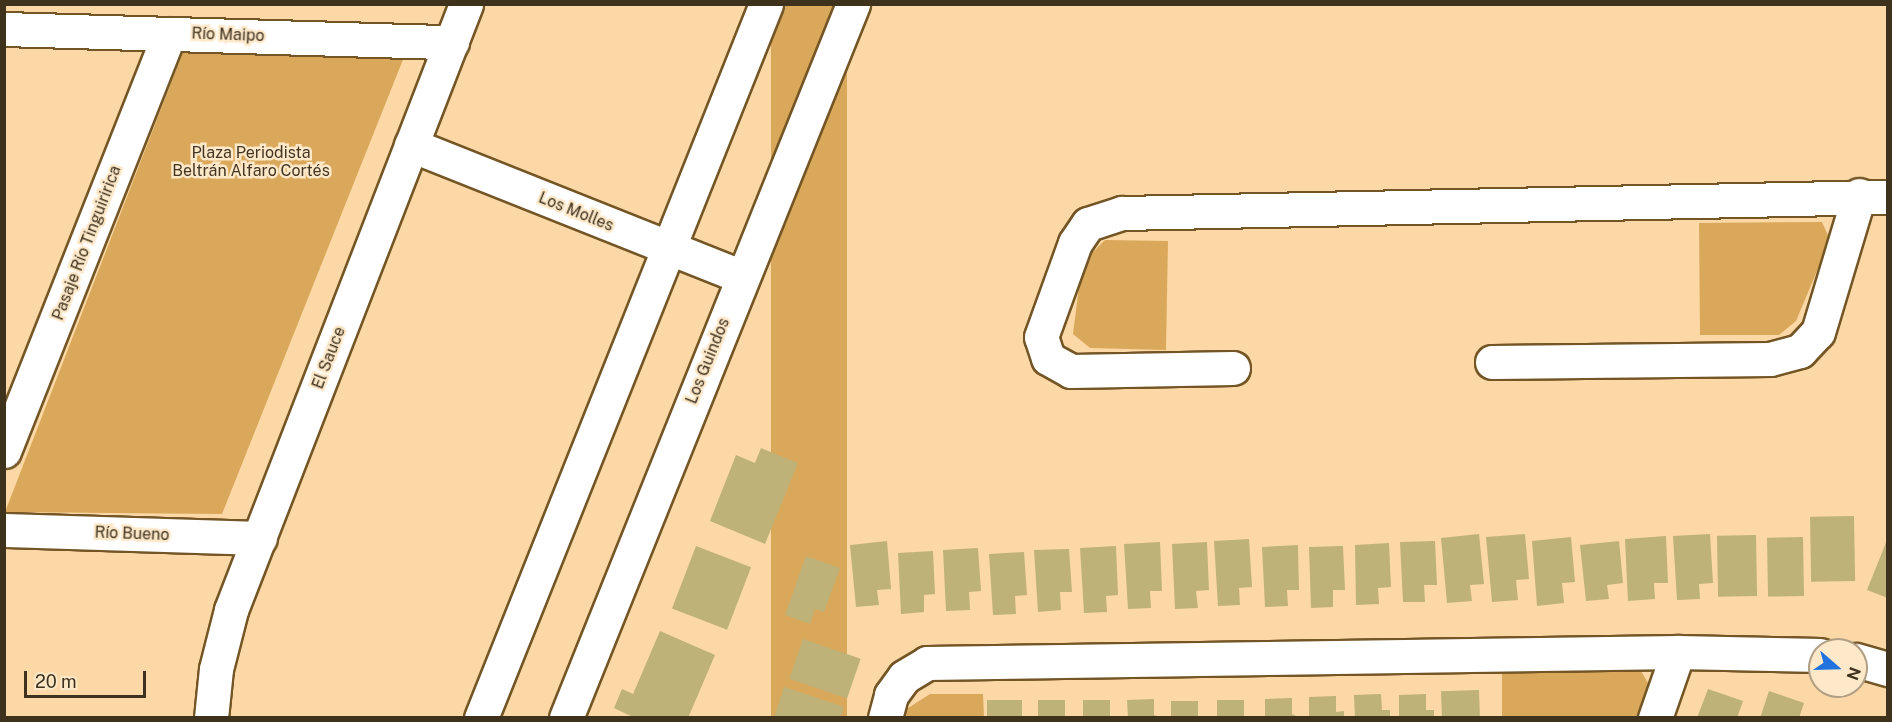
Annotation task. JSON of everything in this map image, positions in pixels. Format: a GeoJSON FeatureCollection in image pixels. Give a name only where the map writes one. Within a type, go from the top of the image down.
{"type":"FeatureCollection","features":[{"type":"Feature","properties":{"kind":"street","name":"El Sauce"},"geometry":{"type":"LineString","coordinates":[[211,717],[221,646],[260,538],[466,4]]}},
{"type":"Feature","properties":{"kind":"street"},"geometry":{"type":"LineString","coordinates":[[481,717],[766,4]]}},
{"type":"Feature","properties":{"kind":"street","name":"Los Guindos"},"geometry":{"type":"LineString","coordinates":[[566,717],[741,277],[853,4]]}},
{"type":"Feature","properties":{"kind":"street","name":"Río Maipo"},"geometry":{"type":"LineString","coordinates":[[4,29],[452,42]]}},
{"type":"Feature","properties":{"kind":"street","name":"Pasaje Río Tinguiririca"},"geometry":{"type":"LineString","coordinates":[[4,452],[169,34]]}},
{"type":"Feature","properties":{"kind":"street","name":"Los Molles"},"geometry":{"type":"LineString","coordinates":[[411,145],[741,277]]}},
{"type":"Feature","properties":{"kind":"street"},"geometry":{"type":"LineString","coordinates":[[1233,368],[1071,371],[1048,357],[1041,337],[1075,243],[1088,224],[1122,213],[1873,196],[1818,332],[1800,351],[1770,359],[1492,362]]}},
{"type":"Feature","properties":{"kind":"street","name":"Río Bueno"},"geometry":{"type":"LineString","coordinates":[[4,530],[260,538]]}},
{"type":"Feature","properties":{"kind":"street"},"geometry":{"type":"LineString","coordinates":[[1655,717],[1678,652]]}},
{"type":"Feature","properties":{"kind":"street"},"geometry":{"type":"LineString","coordinates":[[885,717],[891,695],[904,677],[927,663],[1678,652],[1808,655]]}},
{"type":"Feature","properties":{"kind":"street"},"geometry":{"type":"LineString","coordinates":[[1868,663],[1887,669]]}},
{"type":"Feature","properties":{"kind":"green space"},"geometry":{"type":"Polygon","coordinates":[[[771,5],[847,5],[847,718],[771,718],[771,5]]]}},
{"type":"Feature","properties":{"kind":"green space","name":"Plaza Periodista Beltrán Alfaro Cortés"},"geometry":{"type":"Polygon","coordinates":[[[185,47],[406,52],[222,514],[5,512],[185,47]]]}},
{"type":"Feature","properties":{"kind":"green space"},"geometry":{"type":"Polygon","coordinates":[[[1822,222],[1830,240],[1796,321],[1779,335],[1700,335],[1699,223],[1822,222]]]}},
{"type":"Feature","properties":{"kind":"green space"},"geometry":{"type":"Polygon","coordinates":[[[1105,240],[1168,241],[1166,350],[1090,348],[1073,334],[1082,263],[1105,240]]]}},
{"type":"Feature","properties":{"kind":"green space"},"geometry":{"type":"Polygon","coordinates":[[[1502,671],[1641,671],[1651,688],[1640,717],[1502,717],[1502,671]]]}},
{"type":"Feature","properties":{"kind":"green space"},"geometry":{"type":"Polygon","coordinates":[[[930,694],[983,694],[984,717],[904,717],[905,710],[930,694]]]}},
{"type":"Feature","properties":{"kind":"building"},"geometry":{"type":"Polygon","coordinates":[[[761,448],[798,463],[765,544],[710,521],[736,455],[755,463],[761,448]]]}},
{"type":"Feature","properties":{"kind":"building"},"geometry":{"type":"Polygon","coordinates":[[[1854,516],[1855,581],[1811,582],[1810,517],[1854,516]]]}},
{"type":"Feature","properties":{"kind":"building"},"geometry":{"type":"Polygon","coordinates":[[[1479,534],[1484,584],[1470,585],[1472,601],[1447,603],[1441,538],[1479,534]]]}},
{"type":"Feature","properties":{"kind":"building"},"geometry":{"type":"Polygon","coordinates":[[[1525,534],[1529,579],[1516,580],[1518,600],[1492,602],[1486,537],[1525,534]]]}},
{"type":"Feature","properties":{"kind":"building"},"geometry":{"type":"Polygon","coordinates":[[[1710,534],[1713,583],[1699,584],[1700,599],[1677,600],[1673,536],[1710,534]]]}},
{"type":"Feature","properties":{"kind":"building"},"geometry":{"type":"Polygon","coordinates":[[[1756,535],[1757,596],[1718,597],[1717,536],[1756,535]]]}},
{"type":"Feature","properties":{"kind":"building"},"geometry":{"type":"Polygon","coordinates":[[[1666,536],[1668,583],[1654,583],[1655,599],[1628,601],[1625,539],[1666,536]]]}},
{"type":"Feature","properties":{"kind":"building"},"geometry":{"type":"Polygon","coordinates":[[[1571,537],[1575,582],[1562,583],[1564,603],[1537,606],[1532,541],[1571,537]]]}},
{"type":"Feature","properties":{"kind":"building"},"geometry":{"type":"Polygon","coordinates":[[[1803,537],[1804,596],[1768,597],[1767,538],[1803,537]]]}},
{"type":"Feature","properties":{"kind":"building"},"geometry":{"type":"Polygon","coordinates":[[[1249,539],[1252,587],[1239,588],[1240,605],[1218,606],[1214,541],[1249,539]]]}},
{"type":"Feature","properties":{"kind":"building"},"geometry":{"type":"Polygon","coordinates":[[[1888,540],[1888,598],[1867,590],[1888,540]]]}},
{"type":"Feature","properties":{"kind":"building"},"geometry":{"type":"Polygon","coordinates":[[[887,541],[891,589],[877,590],[879,605],[856,607],[850,545],[887,541]]]}},
{"type":"Feature","properties":{"kind":"building"},"geometry":{"type":"Polygon","coordinates":[[[1435,541],[1437,585],[1424,585],[1425,602],[1403,602],[1400,542],[1435,541]]]}},
{"type":"Feature","properties":{"kind":"building"},"geometry":{"type":"Polygon","coordinates":[[[1619,541],[1623,583],[1607,585],[1609,599],[1586,601],[1580,545],[1619,541]]]}},
{"type":"Feature","properties":{"kind":"building"},"geometry":{"type":"Polygon","coordinates":[[[1160,542],[1162,591],[1150,591],[1151,608],[1128,609],[1124,544],[1160,542]]]}},
{"type":"Feature","properties":{"kind":"building"},"geometry":{"type":"Polygon","coordinates":[[[1207,542],[1209,590],[1196,591],[1198,608],[1175,609],[1172,544],[1207,542]]]}},
{"type":"Feature","properties":{"kind":"building"},"geometry":{"type":"Polygon","coordinates":[[[1389,543],[1391,587],[1378,588],[1379,604],[1356,605],[1355,545],[1389,543]]]}},
{"type":"Feature","properties":{"kind":"building"},"geometry":{"type":"Polygon","coordinates":[[[1298,545],[1299,590],[1287,590],[1288,606],[1265,607],[1262,547],[1298,545]]]}},
{"type":"Feature","properties":{"kind":"building"},"geometry":{"type":"Polygon","coordinates":[[[696,546],[751,567],[727,630],[672,609],[696,546]]]}},
{"type":"Feature","properties":{"kind":"building"},"geometry":{"type":"Polygon","coordinates":[[[1116,546],[1118,595],[1106,596],[1107,612],[1084,613],[1080,548],[1116,546]]]}},
{"type":"Feature","properties":{"kind":"building"},"geometry":{"type":"Polygon","coordinates":[[[1343,546],[1345,590],[1333,590],[1333,607],[1311,608],[1309,547],[1343,546]]]}},
{"type":"Feature","properties":{"kind":"building"},"geometry":{"type":"Polygon","coordinates":[[[978,548],[981,591],[969,592],[970,610],[946,611],[943,550],[978,548]]]}},
{"type":"Feature","properties":{"kind":"building"},"geometry":{"type":"Polygon","coordinates":[[[1069,549],[1072,592],[1060,592],[1061,610],[1038,612],[1034,550],[1069,549]]]}},
{"type":"Feature","properties":{"kind":"building"},"geometry":{"type":"Polygon","coordinates":[[[933,551],[935,594],[924,595],[924,612],[901,614],[898,553],[933,551]]]}},
{"type":"Feature","properties":{"kind":"building"},"geometry":{"type":"Polygon","coordinates":[[[1024,552],[1027,595],[1015,596],[1016,614],[993,615],[989,554],[1024,552]]]}},
{"type":"Feature","properties":{"kind":"building"},"geometry":{"type":"Polygon","coordinates":[[[806,556],[840,568],[824,612],[815,609],[810,624],[785,615],[806,556]]]}},
{"type":"Feature","properties":{"kind":"building"},"geometry":{"type":"Polygon","coordinates":[[[660,631],[715,655],[688,718],[635,718],[614,708],[622,689],[633,694],[660,631]]]}},
{"type":"Feature","properties":{"kind":"building"},"geometry":{"type":"Polygon","coordinates":[[[803,639],[861,659],[847,699],[789,679],[803,639]]]}},
{"type":"Feature","properties":{"kind":"building"},"geometry":{"type":"Polygon","coordinates":[[[784,687],[844,707],[840,718],[774,718],[784,687]]]}},
{"type":"Feature","properties":{"kind":"building"},"geometry":{"type":"Polygon","coordinates":[[[1708,689],[1743,701],[1737,718],[1697,718],[1708,689]]]}},
{"type":"Feature","properties":{"kind":"building"},"geometry":{"type":"Polygon","coordinates":[[[1479,690],[1480,718],[1442,718],[1441,691],[1479,690]]]}},
{"type":"Feature","properties":{"kind":"building"},"geometry":{"type":"Polygon","coordinates":[[[1769,691],[1804,703],[1799,718],[1760,718],[1769,691]]]}},
{"type":"Feature","properties":{"kind":"building"},"geometry":{"type":"Polygon","coordinates":[[[1381,694],[1382,710],[1390,710],[1390,718],[1355,718],[1354,695],[1381,694]]]}},
{"type":"Feature","properties":{"kind":"building"},"geometry":{"type":"Polygon","coordinates":[[[1426,694],[1426,710],[1434,710],[1434,718],[1399,718],[1399,695],[1426,694]]]}},
{"type":"Feature","properties":{"kind":"building"},"geometry":{"type":"Polygon","coordinates":[[[1336,696],[1336,712],[1344,711],[1344,718],[1309,718],[1309,697],[1336,696]]]}},
{"type":"Feature","properties":{"kind":"building"},"geometry":{"type":"Polygon","coordinates":[[[1292,698],[1292,714],[1300,718],[1265,718],[1265,699],[1292,698]]]}},
{"type":"Feature","properties":{"kind":"building"},"geometry":{"type":"Polygon","coordinates":[[[1154,699],[1154,715],[1162,718],[1128,718],[1127,700],[1154,699]]]}},
{"type":"Feature","properties":{"kind":"building"},"geometry":{"type":"Polygon","coordinates":[[[987,700],[1022,700],[1022,718],[987,718],[987,700]]]}},
{"type":"Feature","properties":{"kind":"building"},"geometry":{"type":"Polygon","coordinates":[[[1038,700],[1065,700],[1065,718],[1038,718],[1038,700]]]}},
{"type":"Feature","properties":{"kind":"building"},"geometry":{"type":"Polygon","coordinates":[[[1083,700],[1110,700],[1110,718],[1083,718],[1083,700]]]}},
{"type":"Feature","properties":{"kind":"building"},"geometry":{"type":"Polygon","coordinates":[[[1217,700],[1244,700],[1244,718],[1217,718],[1217,700]]]}},
{"type":"Feature","properties":{"kind":"building"},"geometry":{"type":"Polygon","coordinates":[[[1171,701],[1198,701],[1198,718],[1171,718],[1171,701]]]}}]}
